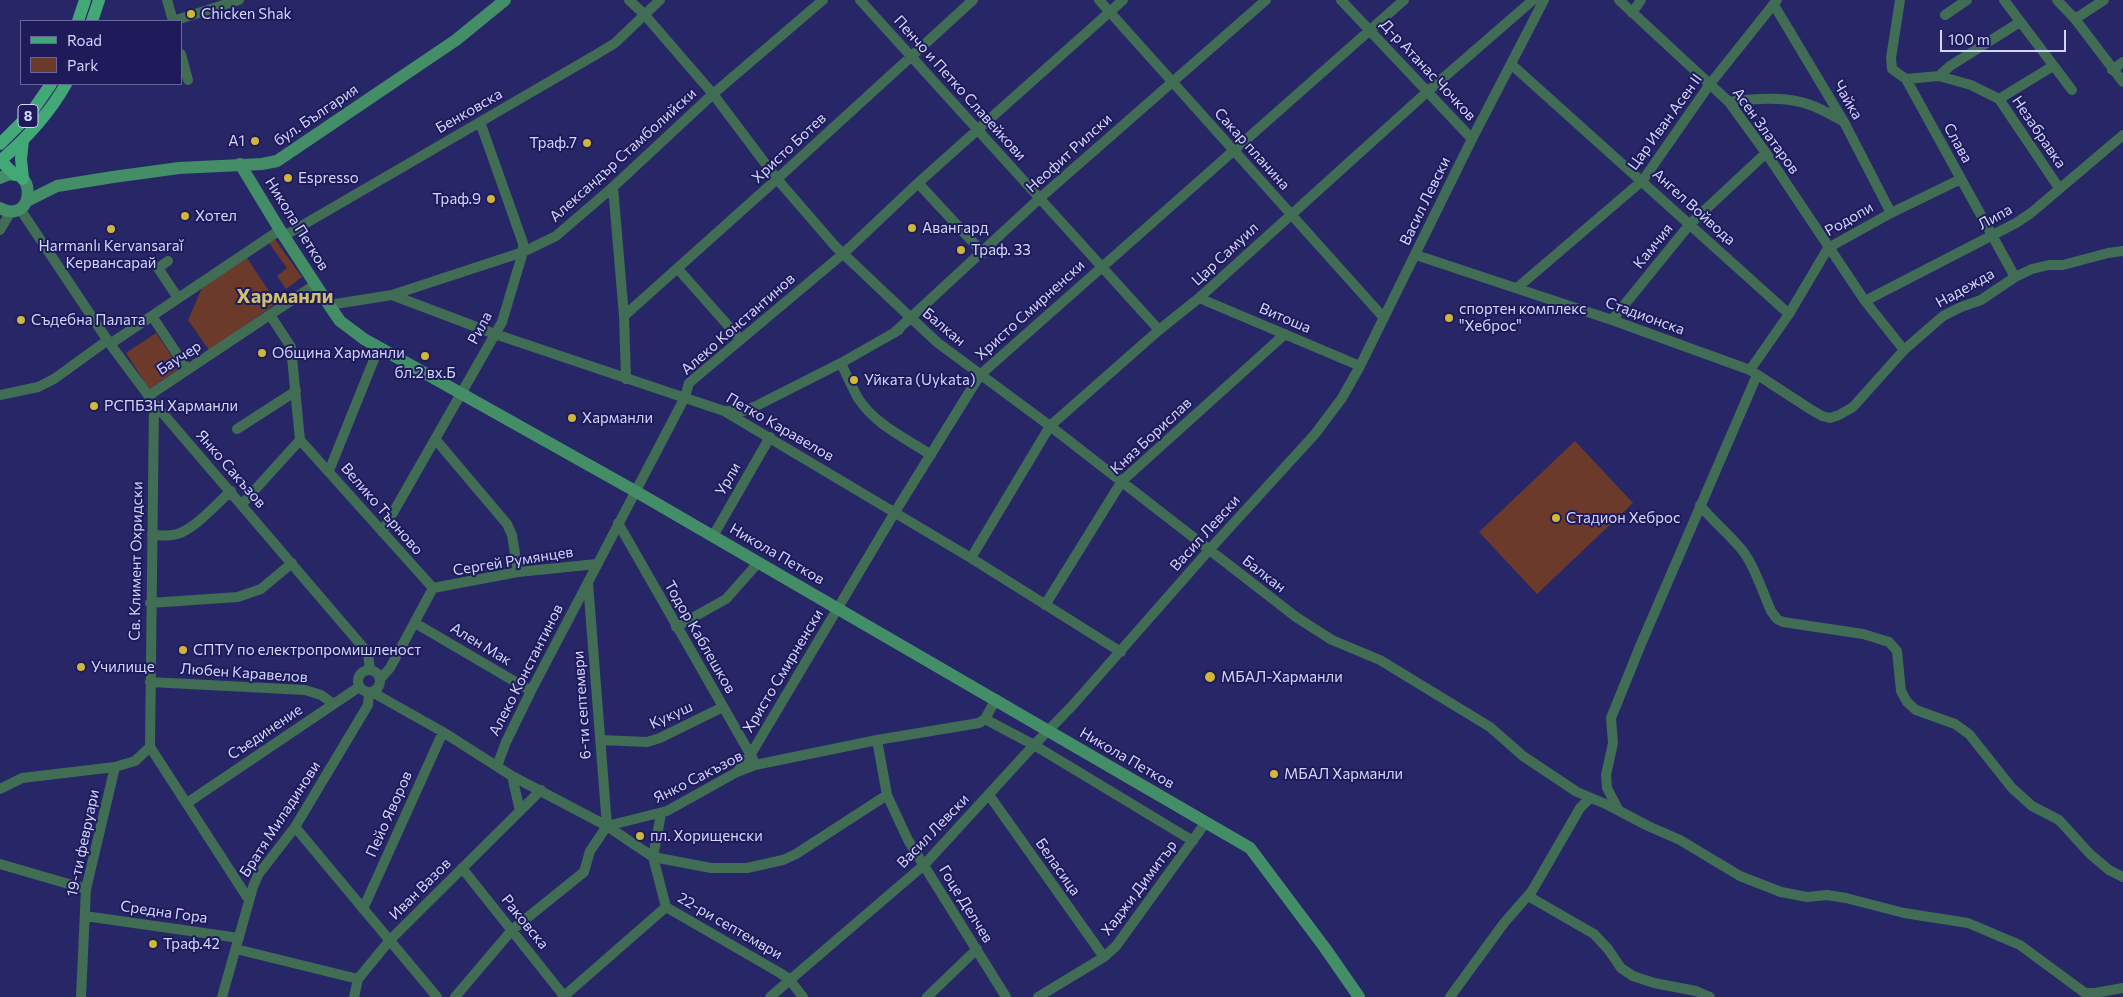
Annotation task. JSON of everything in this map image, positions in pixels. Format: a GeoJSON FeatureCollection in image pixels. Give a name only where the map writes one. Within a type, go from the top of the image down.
{"type":"FeatureCollection","features":[{"type":"Feature","properties":{"kind":"main road"},"geometry":{"type":"LineString","coordinates":[[78,20],[85,0]]}},
{"type":"Feature","properties":{"kind":"main road"},"geometry":{"type":"LineString","coordinates":[[92,20],[99,0]]}},
{"type":"Feature","properties":{"kind":"main road","name":"8"},"geometry":{"type":"LineString","coordinates":[[0,144],[31,112],[50,85]]}},
{"type":"Feature","properties":{"kind":"main road","name":"8"},"geometry":{"type":"LineString","coordinates":[[0,161],[23,140],[55,103],[65,85]]}},
{"type":"Feature","properties":{"kind":"main road"},"geometry":{"type":"LineString","coordinates":[[21,178],[23,140]]}},
{"type":"Feature","properties":{"kind":"main road"},"geometry":{"type":"LineString","coordinates":[[0,161],[21,178]]}},
{"type":"Feature","properties":{"kind":"street"},"geometry":{"type":"LineString","coordinates":[[166,0],[173,20]]}},
{"type":"Feature","properties":{"kind":"street"},"geometry":{"type":"LineString","coordinates":[[176,20],[239,0]]}},
{"type":"Feature","properties":{"kind":"street","name":"бул. България"},"geometry":{"type":"LineString","coordinates":[[21,178],[36,185],[57,186],[178,168],[277,162],[456,40],[505,0]]}},
{"type":"Feature","properties":{"kind":"street","name":"Балкан"},"geometry":{"type":"LineString","coordinates":[[630,0],[713,94],[777,180],[835,246],[938,343],[1122,481],[1296,617],[1332,640],[1380,660],[1490,727],[1523,756],[1577,792],[1680,840],[1719,866],[1758,885],[1807,897],[1827,895],[1846,898],[1904,913],[1968,923],[2020,945],[2085,993],[2123,988]]}},
{"type":"Feature","properties":{"kind":"street","name":"Бенковска"},"geometry":{"type":"LineString","coordinates":[[0,395],[38,387],[54,379],[282,233],[480,122],[615,43],[660,0]]}},
{"type":"Feature","properties":{"kind":"street","name":"Александър Стамболийски"},"geometry":{"type":"LineString","coordinates":[[329,305],[392,295],[523,252],[556,236],[613,188],[713,94],[824,0]]}},
{"type":"Feature","properties":{"kind":"street","name":"Пенчо и Петко Славейкови"},"geometry":{"type":"LineString","coordinates":[[860,0],[1159,330]]}},
{"type":"Feature","properties":{"kind":"street","name":"Христо Ботев"},"geometry":{"type":"LineString","coordinates":[[624,316],[678,270],[973,0]]}},
{"type":"Feature","properties":{"kind":"street","name":"Сакар планина"},"geometry":{"type":"LineString","coordinates":[[1099,0],[1384,318]]}},
{"type":"Feature","properties":{"kind":"street","name":"Алеко Константинов"},"geometry":{"type":"LineString","coordinates":[[497,766],[506,742],[531,691],[685,397],[689,383],[844,253],[918,183],[1123,0]]}},
{"type":"Feature","properties":{"kind":"street","name":"Неофит Рилски"},"geometry":{"type":"LineString","coordinates":[[724,410],[744,411],[841,363],[894,333],[913,319],[1040,198],[1266,0]]}},
{"type":"Feature","properties":{"kind":"street","name":"Д-р Атанас Чочков"},"geometry":{"type":"LineString","coordinates":[[1341,0],[1472,139]]}},
{"type":"Feature","properties":{"kind":"street","name":"Христо Смирненски"},"geometry":{"type":"LineString","coordinates":[[737,772],[751,754],[895,512],[980,375],[1404,0]]}},
{"type":"Feature","properties":{"kind":"street","name":"Цар Самуил"},"geometry":{"type":"LineString","coordinates":[[971,558],[1050,426],[1159,330],[1199,298],[1426,92],[1533,0]]}},
{"type":"Feature","properties":{"kind":"street","name":"Васил Левски"},"geometry":{"type":"LineString","coordinates":[[770,997],[924,865],[1120,652],[1210,549],[1315,434],[1342,398],[1360,366],[1472,139],[1544,0]]}},
{"type":"Feature","properties":{"kind":"street","name":"Асен Златаров"},"geometry":{"type":"LineString","coordinates":[[1619,0],[1729,102],[1766,153],[1865,301],[1904,350]]}},
{"type":"Feature","properties":{"kind":"street"},"geometry":{"type":"LineString","coordinates":[[1632,13],[1641,0]]}},
{"type":"Feature","properties":{"kind":"street","name":"Слава"},"geometry":{"type":"LineString","coordinates":[[1900,0],[1891,58],[1892,69],[1906,79],[1994,235],[2015,277]]}},
{"type":"Feature","properties":{"kind":"street"},"geometry":{"type":"LineString","coordinates":[[1945,15],[1967,0]]}},
{"type":"Feature","properties":{"kind":"street"},"geometry":{"type":"LineString","coordinates":[[2004,0],[2072,90]]}},
{"type":"Feature","properties":{"kind":"street"},"geometry":{"type":"LineString","coordinates":[[2057,0],[2075,19],[2123,82]]}},
{"type":"Feature","properties":{"kind":"street"},"geometry":{"type":"LineString","coordinates":[[2075,19],[2104,0]]}},
{"type":"Feature","properties":{"kind":"street","name":"Цар Иван Асен II"},"geometry":{"type":"LineString","coordinates":[[1517,288],[1642,180],[1710,84],[1775,3]]}},
{"type":"Feature","properties":{"kind":"street","name":"Чайка"},"geometry":{"type":"LineString","coordinates":[[1775,3],[1844,122],[1891,213]]}},
{"type":"Feature","properties":{"kind":"street"},"geometry":{"type":"LineString","coordinates":[[1939,76],[1950,66],[2020,22]]}},
{"type":"Feature","properties":{"kind":"street"},"geometry":{"type":"LineString","coordinates":[[182,58],[188,80]]}},
{"type":"Feature","properties":{"kind":"street"},"geometry":{"type":"LineString","coordinates":[[2112,70],[2123,62]]}},
{"type":"Feature","properties":{"kind":"street","name":"Ангел Войвода"},"geometry":{"type":"LineString","coordinates":[[1511,64],[1789,314]]}},
{"type":"Feature","properties":{"kind":"street"},"geometry":{"type":"LineString","coordinates":[[1999,99],[2053,66]]}},
{"type":"Feature","properties":{"kind":"street","name":"Незабравка"},"geometry":{"type":"LineString","coordinates":[[1906,79],[1939,76],[1971,85],[1999,99],[2059,188]]}},
{"type":"Feature","properties":{"kind":"street"},"geometry":{"type":"LineString","coordinates":[[1729,102],[1796,100],[1813,106],[1844,122]]}},
{"type":"Feature","properties":{"kind":"street","name":"Рила"},"geometry":{"type":"LineString","coordinates":[[382,532],[502,322],[523,252],[523,243],[480,122]]}},
{"type":"Feature","properties":{"kind":"street","name":"Липа"},"geometry":{"type":"LineString","coordinates":[[1865,301],[1994,235],[2031,213],[2123,135]]}},
{"type":"Feature","properties":{"kind":"street","name":"Камчия"},"geometry":{"type":"LineString","coordinates":[[1612,320],[1690,224],[1766,153]]}},
{"type":"Feature","properties":{"kind":"street","name":"Никола Петков"},"geometry":{"type":"LineString","coordinates":[[240,164],[282,233],[340,321],[379,347],[460,394],[635,491],[1250,848],[1325,948],[1358,997]]}},
{"type":"Feature","properties":{"kind":"street"},"geometry":{"type":"LineString","coordinates":[[0,178],[5,175],[21,178],[29,190],[14,207],[0,230]]}},
{"type":"Feature","properties":{"kind":"street","name":"Родопи"},"geometry":{"type":"LineString","coordinates":[[1618,810],[1608,788],[1606,775],[1613,743],[1611,718],[1753,372],[1828,248],[1891,213],[1961,179]]}},
{"type":"Feature","properties":{"kind":"street"},"geometry":{"type":"LineString","coordinates":[[918,183],[983,253]]}},
{"type":"Feature","properties":{"kind":"street","name":"бул. България"},"geometry":{"type":"LineString","coordinates":[[14,207],[57,186]]}},
{"type":"Feature","properties":{"kind":"street"},"geometry":{"type":"LineString","coordinates":[[613,188],[624,316],[626,379]]}},
{"type":"Feature","properties":{"kind":"street","name":"Янко Сакъзов"},"geometry":{"type":"LineString","coordinates":[[14,207],[151,400],[368,652],[370,670]]}},
{"type":"Feature","properties":{"kind":"street","name":"Надежда"},"geometry":{"type":"LineString","coordinates":[[1853,407],[1904,350],[1943,316],[1981,300],[2015,277],[2032,269],[2050,265],[2063,265],[2108,252],[2123,252]]}},
{"type":"Feature","properties":{"kind":"street","name":"Стадионска"},"geometry":{"type":"LineString","coordinates":[[1416,255],[1612,320],[1753,372],[1822,416],[1830,418],[1853,407]]}},
{"type":"Feature","properties":{"kind":"street"},"geometry":{"type":"LineString","coordinates":[[168,261],[158,268],[178,298]]}},
{"type":"Feature","properties":{"kind":"street"},"geometry":{"type":"LineString","coordinates":[[678,270],[740,340]]}},
{"type":"Feature","properties":{"kind":"street","name":"Баучер"},"geometry":{"type":"LineString","coordinates":[[151,400],[187,369],[316,284]]}},
{"type":"Feature","properties":{"kind":"street","name":"Петко Каравелов"},"geometry":{"type":"LineString","coordinates":[[392,295],[495,334],[724,410],[971,558],[1120,652]]}},
{"type":"Feature","properties":{"kind":"street","name":"Витоша"},"geometry":{"type":"LineString","coordinates":[[1199,298],[1360,366]]}},
{"type":"Feature","properties":{"kind":"street"},"geometry":{"type":"LineString","coordinates":[[242,504],[300,440],[291,347],[270,315]]}},
{"type":"Feature","properties":{"kind":"street"},"geometry":{"type":"LineString","coordinates":[[152,316],[187,369]]}},
{"type":"Feature","properties":{"kind":"street","name":"Княз Борислав"},"geometry":{"type":"LineString","coordinates":[[1045,605],[1122,481],[1285,334]]}},
{"type":"Feature","properties":{"kind":"street"},"geometry":{"type":"LineString","coordinates":[[329,471],[379,347]]}},
{"type":"Feature","properties":{"kind":"street"},"geometry":{"type":"LineString","coordinates":[[841,363],[859,399],[872,414],[888,427],[932,455]]}},
{"type":"Feature","properties":{"kind":"street"},"geometry":{"type":"LineString","coordinates":[[237,429],[296,391]]}},
{"type":"Feature","properties":{"kind":"street","name":"Св. Климент Охридски"},"geometry":{"type":"LineString","coordinates":[[150,747],[151,400]]}},
{"type":"Feature","properties":{"kind":"street","name":"Урли"},"geometry":{"type":"LineString","coordinates":[[713,536],[770,438]]}},
{"type":"Feature","properties":{"kind":"street","name":"Велико Търново"},"geometry":{"type":"LineString","coordinates":[[300,440],[433,588]]}},
{"type":"Feature","properties":{"kind":"street"},"geometry":{"type":"LineString","coordinates":[[436,440],[507,524],[512,535],[518,572]]}},
{"type":"Feature","properties":{"kind":"street"},"geometry":{"type":"LineString","coordinates":[[152,535],[173,536],[191,527],[231,491]]}},
{"type":"Feature","properties":{"kind":"street"},"geometry":{"type":"LineString","coordinates":[[1700,505],[1709,517],[1733,539],[1746,556],[1771,611],[1777,619],[1784,622],[1863,634],[1889,642],[1896,651],[1902,691],[1907,702],[1916,710],[1955,724],[1969,734],[2012,788],[2032,806],[2059,820],[2090,854],[2109,870],[2123,877]]}},
{"type":"Feature","properties":{"kind":"street","name":"Тодор Каблешков"},"geometry":{"type":"LineString","coordinates":[[618,523],[676,627],[751,754],[755,765]]}},
{"type":"Feature","properties":{"kind":"street"},"geometry":{"type":"LineString","coordinates":[[150,603],[238,597],[261,590],[292,562]]}},
{"type":"Feature","properties":{"kind":"street"},"geometry":{"type":"LineString","coordinates":[[676,627],[726,598],[758,563]]}},
{"type":"Feature","properties":{"kind":"street","name":"Сергей Румянцев"},"geometry":{"type":"LineString","coordinates":[[433,588],[518,572],[597,564]]}},
{"type":"Feature","properties":{"kind":"street","name":"6-ти септември"},"geometry":{"type":"LineString","coordinates":[[588,582],[607,826]]}},
{"type":"Feature","properties":{"kind":"street"},"geometry":{"type":"LineString","coordinates":[[367,691],[378,688],[380,679],[390,668],[433,588]]}},
{"type":"Feature","properties":{"kind":"street","name":"Ален Мак"},"geometry":{"type":"LineString","coordinates":[[415,623],[531,691]]}},
{"type":"Feature","properties":{"kind":"street"},"geometry":{"type":"LineString","coordinates":[[380,679],[378,675],[370,670],[360,674],[358,678],[367,691],[443,732],[512,776],[542,790],[607,826],[653,857],[711,868],[738,868],[783,860],[796,854],[887,795]]}},
{"type":"Feature","properties":{"kind":"street","name":"Любен Каравелов"},"geometry":{"type":"LineString","coordinates":[[150,682],[305,690],[321,695],[334,704]]}},
{"type":"Feature","properties":{"kind":"street","name":"Съединение"},"geometry":{"type":"LineString","coordinates":[[187,803],[334,704],[367,691]]}},
{"type":"Feature","properties":{"kind":"street","name":"Братя Миладинови"},"geometry":{"type":"LineString","coordinates":[[222,997],[250,900],[252,886],[258,875],[295,827],[368,705],[367,691]]}},
{"type":"Feature","properties":{"kind":"street"},"geometry":{"type":"LineString","coordinates":[[996,699],[985,719],[1034,745],[1193,840]]}},
{"type":"Feature","properties":{"kind":"street","name":"Кукуш"},"geometry":{"type":"LineString","coordinates":[[600,740],[647,742],[660,738],[723,707]]}},
{"type":"Feature","properties":{"kind":"street","name":"Янко Сакъзов"},"geometry":{"type":"LineString","coordinates":[[607,826],[661,814],[737,772],[755,765],[877,740],[979,723],[985,719]]}},
{"type":"Feature","properties":{"kind":"street","name":"Пейо Яворов"},"geometry":{"type":"LineString","coordinates":[[363,909],[443,732]]}},
{"type":"Feature","properties":{"kind":"street","name":"Гоце Делчев"},"geometry":{"type":"LineString","coordinates":[[877,740],[887,795],[897,820],[1006,997]]}},
{"type":"Feature","properties":{"kind":"street"},"geometry":{"type":"LineString","coordinates":[[0,789],[22,778],[115,767],[135,761],[150,747],[250,900]]}},
{"type":"Feature","properties":{"kind":"street","name":"19-ти февруари"},"geometry":{"type":"LineString","coordinates":[[81,997],[86,889],[115,767]]}},
{"type":"Feature","properties":{"kind":"street"},"geometry":{"type":"LineString","coordinates":[[512,776],[520,811]]}},
{"type":"Feature","properties":{"kind":"street","name":"Иван Вазов"},"geometry":{"type":"LineString","coordinates":[[354,997],[358,980],[390,940],[542,790]]}},
{"type":"Feature","properties":{"kind":"street","name":"Беласица"},"geometry":{"type":"LineString","coordinates":[[989,795],[1104,957]]}},
{"type":"Feature","properties":{"kind":"street"},"geometry":{"type":"LineString","coordinates":[[1450,997],[1504,923],[1528,896],[1580,808],[1590,798]]}},
{"type":"Feature","properties":{"kind":"street","name":"22-ри септември"},"geometry":{"type":"LineString","coordinates":[[661,814],[653,857],[666,907],[789,979],[803,997]]}},
{"type":"Feature","properties":{"kind":"street","name":"Хаджи Димитър"},"geometry":{"type":"LineString","coordinates":[[1038,997],[1104,957],[1128,932],[1206,822]]}},
{"type":"Feature","properties":{"kind":"street"},"geometry":{"type":"LineString","coordinates":[[455,997],[512,930],[584,872],[590,851],[607,826]]}},
{"type":"Feature","properties":{"kind":"street"},"geometry":{"type":"LineString","coordinates":[[295,827],[437,997]]}},
{"type":"Feature","properties":{"kind":"street"},"geometry":{"type":"LineString","coordinates":[[0,864],[86,889]]}},
{"type":"Feature","properties":{"kind":"street","name":"Раковска"},"geometry":{"type":"LineString","coordinates":[[462,868],[564,996]]}},
{"type":"Feature","properties":{"kind":"street"},"geometry":{"type":"LineString","coordinates":[[1528,896],[1594,934],[1608,949],[1621,968],[1633,976],[1654,983],[1696,991],[1710,997]]}},
{"type":"Feature","properties":{"kind":"street"},"geometry":{"type":"LineString","coordinates":[[564,996],[666,907]]}},
{"type":"Feature","properties":{"kind":"street","name":"Средна Гора"},"geometry":{"type":"LineString","coordinates":[[85,916],[239,938]]}},
{"type":"Feature","properties":{"kind":"street"},"geometry":{"type":"LineString","coordinates":[[236,949],[358,980]]}},
{"type":"Feature","properties":{"kind":"street"},"geometry":{"type":"LineString","coordinates":[[927,997],[977,949]]}},
{"type":"Feature","properties":{"kind":"green space"},"geometry":{"type":"Polygon","coordinates":[[[274,238],[302,277],[286,289],[277,276],[287,268],[269,243],[274,238]]]}},
{"type":"Feature","properties":{"kind":"green space"},"geometry":{"type":"Polygon","coordinates":[[[247,258],[277,303],[209,350],[188,320],[202,288],[247,258]]]}},
{"type":"Feature","properties":{"kind":"green space"},"geometry":{"type":"Polygon","coordinates":[[[156,333],[180,368],[149,389],[126,353],[156,333]]]}},
{"type":"Feature","properties":{"kind":"green space","name":"Стадион Хеброс"},"geometry":{"type":"Polygon","coordinates":[[[1575,441],[1633,503],[1537,594],[1479,532],[1575,441]]]}},
{"type":"Feature","properties":{"kind":"place","name":"Chicken Shak"},"geometry":{"type":"Point","coordinates":[191,14]}},
{"type":"Feature","properties":{"kind":"place","name":"A1"},"geometry":{"type":"Point","coordinates":[255,141]}},
{"type":"Feature","properties":{"kind":"place","name":"Траф.7"},"geometry":{"type":"Point","coordinates":[587,143]}},
{"type":"Feature","properties":{"kind":"place","name":"Espresso"},"geometry":{"type":"Point","coordinates":[288,178]}},
{"type":"Feature","properties":{"kind":"place","name":"Траф.9"},"geometry":{"type":"Point","coordinates":[491,199]}},
{"type":"Feature","properties":{"kind":"place","name":"Хотел"},"geometry":{"type":"Point","coordinates":[185,216]}},
{"type":"Feature","properties":{"kind":"place","name":"Авангард"},"geometry":{"type":"Point","coordinates":[912,228]}},
{"type":"Feature","properties":{"kind":"place","name":"Harmanlı Kervansaraĭ Кервансарай"},"geometry":{"type":"Point","coordinates":[111,229]}},
{"type":"Feature","properties":{"kind":"place","name":"Траф. 33"},"geometry":{"type":"Point","coordinates":[961,250]}},
{"type":"Feature","properties":{"kind":"place","name":"спортен комплекс \"Хеброс\""},"geometry":{"type":"Point","coordinates":[1449,318]}},
{"type":"Feature","properties":{"kind":"place","name":"Съдебна Палата"},"geometry":{"type":"Point","coordinates":[21,320]}},
{"type":"Feature","properties":{"kind":"place","name":"Община Харманли"},"geometry":{"type":"Point","coordinates":[262,353]}},
{"type":"Feature","properties":{"kind":"place","name":"бл.2 вх.Б"},"geometry":{"type":"Point","coordinates":[425,356]}},
{"type":"Feature","properties":{"kind":"place","name":"Уйката (Uykata)"},"geometry":{"type":"Point","coordinates":[854,380]}},
{"type":"Feature","properties":{"kind":"place","name":"РСПБЗН Харманли"},"geometry":{"type":"Point","coordinates":[94,406]}},
{"type":"Feature","properties":{"kind":"place","name":"Харманли"},"geometry":{"type":"Point","coordinates":[572,418]}},
{"type":"Feature","properties":{"kind":"place","name":"Стадион Хеброс"},"geometry":{"type":"Point","coordinates":[1556,518]}},
{"type":"Feature","properties":{"kind":"place","name":"СПТУ по електропромишленост"},"geometry":{"type":"Point","coordinates":[183,650]}},
{"type":"Feature","properties":{"kind":"place","name":"Училище"},"geometry":{"type":"Point","coordinates":[81,667]}},
{"type":"Feature","properties":{"kind":"place","name":"МБАЛ-Харманли"},"geometry":{"type":"Point","coordinates":[1210,677]}},
{"type":"Feature","properties":{"kind":"place","name":"МБАЛ Харманли"},"geometry":{"type":"Point","coordinates":[1274,774]}},
{"type":"Feature","properties":{"kind":"place","name":"пл. Хорищенски"},"geometry":{"type":"Point","coordinates":[640,836]}},
{"type":"Feature","properties":{"kind":"place","name":"Траф.42"},"geometry":{"type":"Point","coordinates":[153,944]}},
{"type":"Feature","properties":{"kind":"district","name":"Харманли"},"geometry":{"type":"Point","coordinates":[285,296]}}]}
